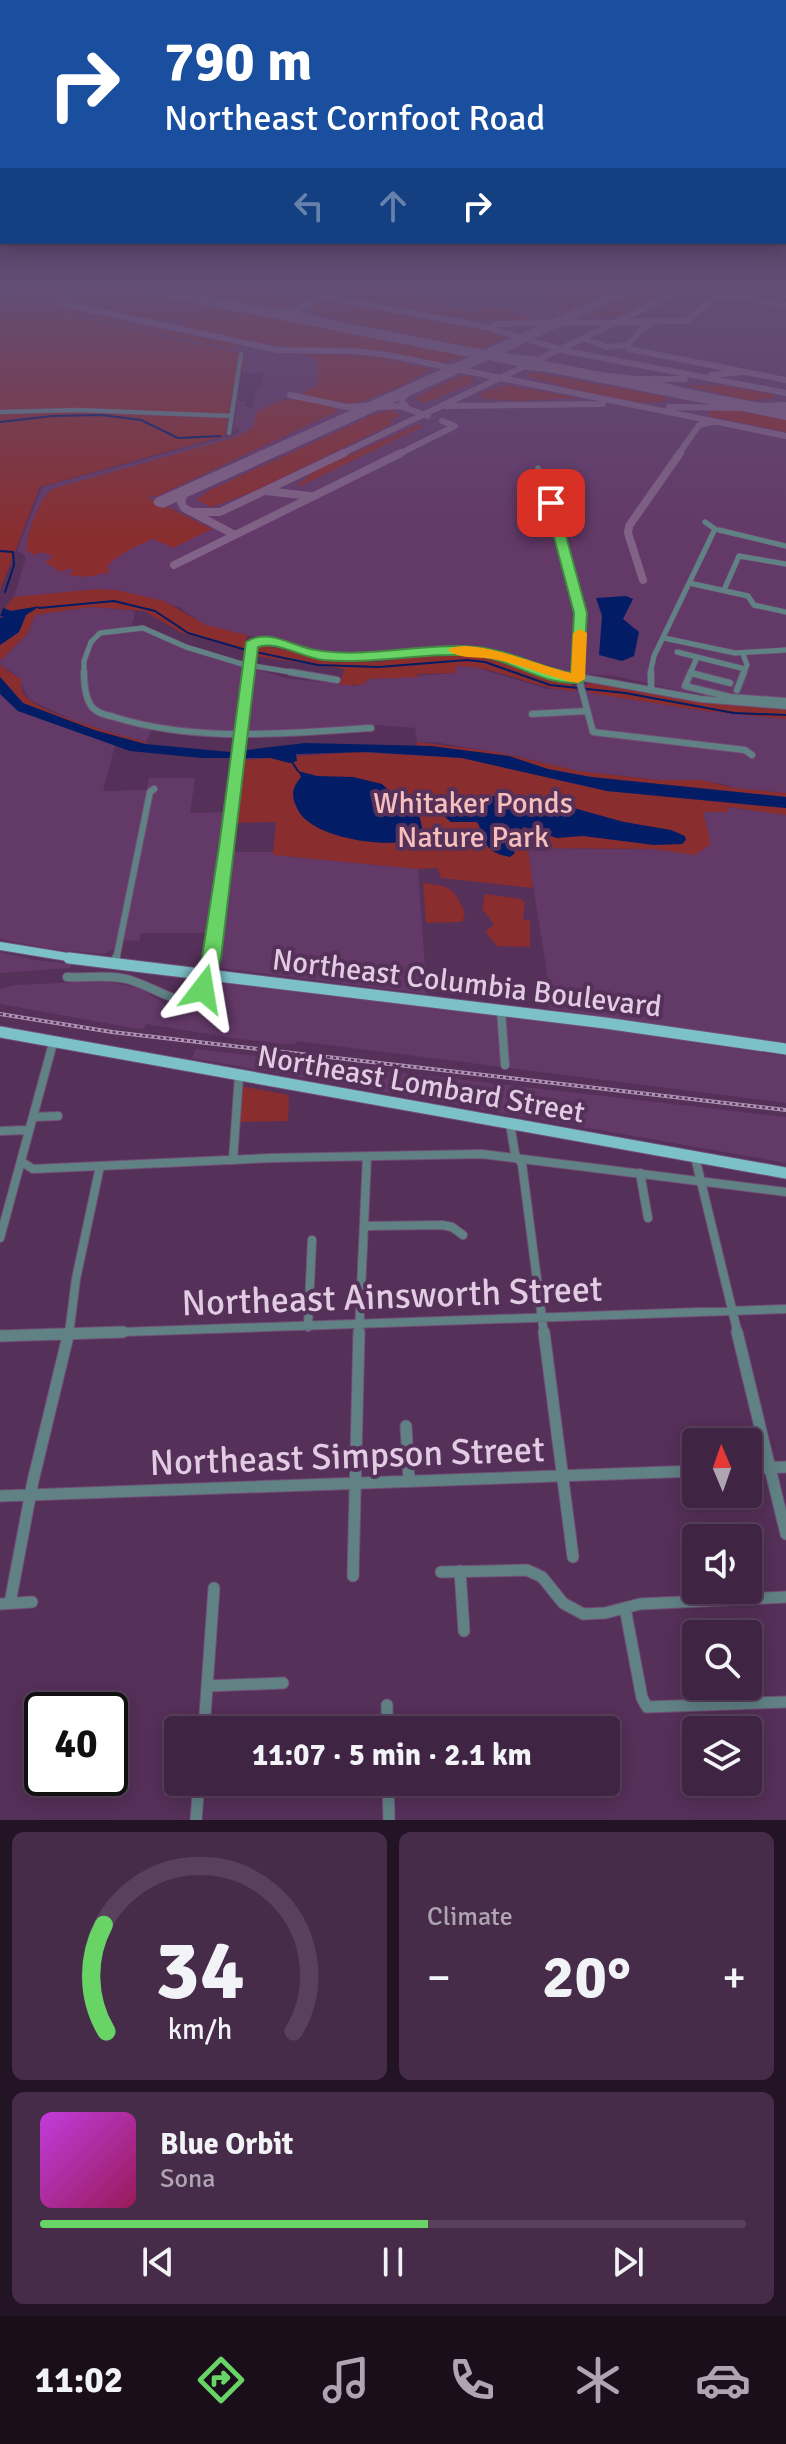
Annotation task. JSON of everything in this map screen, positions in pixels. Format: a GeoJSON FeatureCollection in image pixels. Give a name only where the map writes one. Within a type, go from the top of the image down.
{"type":"FeatureCollection","features":[{"type":"Feature","properties":{"kind":"main road","name":"Northeast Columbia Boulevard"},"geometry":{"type":"LineString","coordinates":[[0,946],[115,964],[501,1010],[786,1049]]}},
{"type":"Feature","properties":{"kind":"main road","name":"Northeast Lombard Street"},"geometry":{"type":"LineString","coordinates":[[0,1032],[786,1173]]}},
{"type":"Feature","properties":{"kind":"street"},"geometry":{"type":"LineString","coordinates":[[229,433],[239,371]]}},
{"type":"Feature","properties":{"kind":"street"},"geometry":{"type":"LineString","coordinates":[[0,412],[78,410],[232,416]]}},
{"type":"Feature","properties":{"kind":"street"},"geometry":{"type":"LineString","coordinates":[[538,468],[546,483],[579,608],[579,685],[595,734],[745,750],[752,755]]}},
{"type":"Feature","properties":{"kind":"street"},"geometry":{"type":"LineString","coordinates":[[651,689],[654,656],[715,529],[705,522]]}},
{"type":"Feature","properties":{"kind":"street"},"geometry":{"type":"LineString","coordinates":[[719,530],[786,546]]}},
{"type":"Feature","properties":{"kind":"street"},"geometry":{"type":"LineString","coordinates":[[724,590],[739,556],[786,564]]}},
{"type":"Feature","properties":{"kind":"street"},"geometry":{"type":"LineString","coordinates":[[689,583],[748,596],[754,605],[786,612]]}},
{"type":"Feature","properties":{"kind":"street"},"geometry":{"type":"LineString","coordinates":[[337,680],[248,665],[186,647],[149,630],[130,628],[100,633],[91,642],[84,661],[84,687],[91,706],[98,712],[145,727],[242,735],[371,728]]}},
{"type":"Feature","properties":{"kind":"street"},"geometry":{"type":"LineString","coordinates":[[664,638],[743,654],[786,650]]}},
{"type":"Feature","properties":{"kind":"street"},"geometry":{"type":"LineString","coordinates":[[67,977],[128,979],[179,1001],[190,1000],[200,994],[207,975],[239,763],[251,648],[269,640],[312,654],[348,658],[475,651],[510,658],[579,685],[618,682],[701,699],[786,704]]}},
{"type":"Feature","properties":{"kind":"street"},"geometry":{"type":"LineString","coordinates":[[677,652],[745,669]]}},
{"type":"Feature","properties":{"kind":"street"},"geometry":{"type":"LineString","coordinates":[[737,690],[745,669],[743,654]]}},
{"type":"Feature","properties":{"kind":"street"},"geometry":{"type":"LineString","coordinates":[[697,657],[685,686],[730,697],[786,704]]}},
{"type":"Feature","properties":{"kind":"street"},"geometry":{"type":"LineString","coordinates":[[691,673],[730,683]]}},
{"type":"Feature","properties":{"kind":"street"},"geometry":{"type":"LineString","coordinates":[[532,714],[587,711]]}},
{"type":"Feature","properties":{"kind":"street"},"geometry":{"type":"LineString","coordinates":[[115,964],[150,792],[154,789]]}},
{"type":"Feature","properties":{"kind":"street"},"geometry":{"type":"LineString","coordinates":[[501,1010],[505,1065]]}},
{"type":"Feature","properties":{"kind":"street"},"geometry":{"type":"LineString","coordinates":[[0,1238],[53,1043]]}},
{"type":"Feature","properties":{"kind":"street"},"geometry":{"type":"LineString","coordinates":[[233,1160],[239,1076]]}},
{"type":"Feature","properties":{"kind":"street"},"geometry":{"type":"LineString","coordinates":[[33,1117],[58,1116]]}},
{"type":"Feature","properties":{"kind":"street"},"geometry":{"type":"LineString","coordinates":[[510,1124],[522,1164],[573,1557]]}},
{"type":"Feature","properties":{"kind":"street"},"geometry":{"type":"LineString","coordinates":[[0,1131],[28,1130]]}},
{"type":"Feature","properties":{"kind":"street"},"geometry":{"type":"LineString","coordinates":[[22,1162],[33,1169],[482,1154],[786,1192]]}},
{"type":"Feature","properties":{"kind":"street"},"geometry":{"type":"LineString","coordinates":[[353,1576],[357,1378],[367,1157]]}},
{"type":"Feature","properties":{"kind":"street"},"geometry":{"type":"LineString","coordinates":[[695,1157],[786,1534]]}},
{"type":"Feature","properties":{"kind":"street"},"geometry":{"type":"LineString","coordinates":[[32,1602],[5,1604],[67,1334],[100,1166]]}},
{"type":"Feature","properties":{"kind":"street"},"geometry":{"type":"LineString","coordinates":[[640,1173],[648,1218]]}},
{"type":"Feature","properties":{"kind":"street"},"geometry":{"type":"LineString","coordinates":[[365,1226],[442,1225],[452,1227],[463,1235]]}},
{"type":"Feature","properties":{"kind":"street"},"geometry":{"type":"LineString","coordinates":[[308,1327],[312,1240]]}},
{"type":"Feature","properties":{"kind":"street","name":"Northeast Ainsworth Street"},"geometry":{"type":"LineString","coordinates":[[0,1336],[786,1309]]}},
{"type":"Feature","properties":{"kind":"street"},"geometry":{"type":"LineString","coordinates":[[406,1426],[409,1481]]}},
{"type":"Feature","properties":{"kind":"street"},"geometry":{"type":"LineString","coordinates":[[762,1468],[786,1467]]}},
{"type":"Feature","properties":{"kind":"street","name":"Northeast Simpson Street"},"geometry":{"type":"LineString","coordinates":[[0,1496],[682,1472]]}},
{"type":"Feature","properties":{"kind":"street"},"geometry":{"type":"LineString","coordinates":[[441,1572],[527,1570],[542,1577],[569,1613],[595,1614],[640,1604],[786,1597]]}},
{"type":"Feature","properties":{"kind":"street"},"geometry":{"type":"LineString","coordinates":[[460,1571],[464,1631]]}},
{"type":"Feature","properties":{"kind":"street"},"geometry":{"type":"LineString","coordinates":[[205,1716],[214,1588]]}},
{"type":"Feature","properties":{"kind":"street"},"geometry":{"type":"LineString","coordinates":[[625,1608],[642,1698],[652,1710],[786,1702]]}},
{"type":"Feature","properties":{"kind":"street"},"geometry":{"type":"LineString","coordinates":[[207,1686],[283,1683]]}},
{"type":"Feature","properties":{"kind":"street"},"geometry":{"type":"LineString","coordinates":[[387,1705],[387,1716]]}},
{"type":"Feature","properties":{"kind":"street"},"geometry":{"type":"LineString","coordinates":[[196,1820],[198,1796]]}},
{"type":"Feature","properties":{"kind":"street"},"geometry":{"type":"LineString","coordinates":[[388,1796],[389,1820]]}},
{"type":"Feature","properties":{"kind":"shaded area"},"geometry":{"type":"Polygon","coordinates":[[[786,371],[786,702],[685,692],[615,676],[559,672],[516,656],[476,647],[381,654],[327,653],[282,639],[240,635],[206,626],[179,607],[117,590],[14,597],[26,557],[17,550],[42,487],[238,434],[240,429],[234,427],[237,401],[246,401],[245,407],[253,407],[255,389],[262,388],[263,373],[242,373],[786,371]]]}},
{"type":"Feature","properties":{"kind":"shaded area"},"geometry":{"type":"Polygon","coordinates":[[[626,596],[633,599],[623,619],[639,632],[634,656],[622,661],[599,655],[602,616],[596,598],[626,596]]]}},
{"type":"Feature","properties":{"kind":"shaded area"},"geometry":{"type":"Polygon","coordinates":[[[40,606],[26,615],[19,632],[0,645],[0,618],[5,617],[0,616],[3,608],[11,611],[40,606]]]}},
{"type":"Feature","properties":{"kind":"shaded area"},"geometry":{"type":"Polygon","coordinates":[[[91,607],[131,610],[135,613],[131,628],[146,629],[196,652],[286,678],[355,686],[369,679],[455,673],[456,666],[471,666],[547,689],[586,691],[705,711],[786,719],[786,793],[735,788],[720,783],[578,771],[516,756],[417,742],[415,728],[375,725],[254,733],[153,727],[146,742],[127,737],[79,723],[30,700],[15,674],[2,667],[0,661],[28,633],[35,615],[91,607]]]}},
{"type":"Feature","properties":{"kind":"shaded area"},"geometry":{"type":"Polygon","coordinates":[[[0,677],[23,703],[94,730],[145,744],[230,752],[305,743],[431,746],[509,756],[548,769],[591,777],[786,797],[786,808],[607,791],[462,758],[368,752],[296,754],[297,761],[290,763],[270,758],[202,758],[130,751],[18,711],[0,694],[0,677]]]}},
{"type":"Feature","properties":{"kind":"shaded area"},"geometry":{"type":"Polygon","coordinates":[[[0,694],[18,711],[115,745],[103,791],[147,790],[149,778],[195,778],[190,813],[225,812],[211,923],[208,923],[206,933],[141,933],[139,941],[117,940],[113,950],[103,954],[51,949],[0,939],[0,694]]]}},
{"type":"Feature","properties":{"kind":"shaded area"},"geometry":{"type":"Polygon","coordinates":[[[298,771],[317,776],[353,777],[382,784],[400,801],[418,809],[422,828],[417,839],[371,842],[335,835],[319,828],[306,820],[294,801],[295,785],[301,777],[298,771]]]}},
{"type":"Feature","properties":{"kind":"shaded area"},"geometry":{"type":"Polygon","coordinates":[[[493,796],[517,803],[552,802],[624,822],[671,830],[685,836],[686,840],[682,844],[654,845],[583,836],[557,838],[524,827],[507,841],[515,853],[510,857],[490,849],[477,822],[451,822],[438,811],[440,806],[454,800],[493,796]]]}},
{"type":"Feature","properties":{"kind":"shaded area"},"geometry":{"type":"Polygon","coordinates":[[[728,807],[786,815],[786,1043],[550,1009],[546,985],[549,985],[527,848],[654,849],[681,853],[702,812],[727,812],[728,807]]]}},
{"type":"Feature","properties":{"kind":"shaded area"},"geometry":{"type":"Polygon","coordinates":[[[232,852],[274,852],[274,855],[418,869],[427,994],[220,968],[217,965],[232,852]]]}},
{"type":"Feature","properties":{"kind":"shaded area"},"geometry":{"type":"Polygon","coordinates":[[[0,952],[72,964],[70,968],[0,973],[0,952]]]}},
{"type":"Feature","properties":{"kind":"shaded area"},"geometry":{"type":"Polygon","coordinates":[[[103,981],[140,988],[168,1007],[181,1010],[206,1001],[220,983],[597,1028],[786,1056],[786,1103],[296,1041],[295,1045],[239,1039],[146,1024],[144,1029],[132,1028],[0,1004],[0,989],[15,985],[103,981]]]}},
{"type":"Feature","properties":{"kind":"shaded area"},"geometry":{"type":"Polygon","coordinates":[[[196,1049],[786,1117],[786,1163],[192,1058],[196,1049]]]}},
{"type":"Feature","properties":{"kind":"green space"},"geometry":{"type":"Polygon","coordinates":[[[0,371],[242,371],[236,373],[225,436],[40,487],[0,590],[0,371]]]}},
{"type":"Feature","properties":{"kind":"green space"},"geometry":{"type":"Polygon","coordinates":[[[318,371],[428,371],[399,387],[355,404],[308,397],[303,393],[318,383],[318,371]]]}},
{"type":"Feature","properties":{"kind":"green space"},"geometry":{"type":"Polygon","coordinates":[[[533,372],[663,396],[669,400],[638,402],[597,395],[525,376],[533,372]]]}},
{"type":"Feature","properties":{"kind":"green space"},"geometry":{"type":"Polygon","coordinates":[[[473,376],[473,383],[425,403],[415,398],[454,378],[473,376]]]}},
{"type":"Feature","properties":{"kind":"green space"},"geometry":{"type":"Polygon","coordinates":[[[506,385],[580,398],[515,401],[478,398],[487,391],[506,385]]]}},
{"type":"Feature","properties":{"kind":"green space"},"geometry":{"type":"Polygon","coordinates":[[[685,385],[720,385],[772,394],[776,398],[748,401],[685,385]]]}},
{"type":"Feature","properties":{"kind":"green space"},"geometry":{"type":"Polygon","coordinates":[[[284,399],[312,401],[340,410],[157,496],[147,497],[212,529],[173,548],[153,539],[117,557],[107,566],[110,572],[87,577],[67,575],[73,571],[70,568],[61,572],[45,562],[53,557],[43,552],[35,555],[27,551],[34,518],[52,489],[236,437],[252,428],[257,412],[284,399]]]}},
{"type":"Feature","properties":{"kind":"green space"},"geometry":{"type":"Polygon","coordinates":[[[390,410],[401,415],[391,420],[392,424],[252,492],[212,507],[197,500],[208,491],[375,414],[390,410]]]}},
{"type":"Feature","properties":{"kind":"green space"},"geometry":{"type":"Polygon","coordinates":[[[711,410],[740,411],[786,420],[786,432],[708,416],[711,410]]]}},
{"type":"Feature","properties":{"kind":"green space"},"geometry":{"type":"Polygon","coordinates":[[[417,425],[424,426],[301,486],[297,485],[318,469],[417,425]]]}},
{"type":"Feature","properties":{"kind":"green space"},"geometry":{"type":"Polygon","coordinates":[[[117,590],[164,601],[206,625],[247,635],[245,651],[182,633],[144,611],[91,607],[35,615],[28,633],[0,661],[0,645],[19,632],[26,615],[39,607],[7,611],[6,607],[14,597],[117,590]]]}},
{"type":"Feature","properties":{"kind":"green space"},"geometry":{"type":"Polygon","coordinates":[[[262,645],[336,661],[376,662],[449,653],[479,654],[570,682],[577,691],[456,666],[456,673],[369,679],[362,685],[340,685],[344,669],[254,656],[253,648],[262,645]]]}},
{"type":"Feature","properties":{"kind":"green space"},"geometry":{"type":"Polygon","coordinates":[[[0,662],[2,667],[21,679],[23,693],[34,703],[64,717],[145,744],[94,730],[23,703],[0,677],[0,662]]]}},
{"type":"Feature","properties":{"kind":"green space"},"geometry":{"type":"Polygon","coordinates":[[[591,683],[700,700],[786,709],[786,719],[705,711],[590,693],[585,685],[591,683]]]}},
{"type":"Feature","properties":{"kind":"green space"},"geometry":{"type":"Polygon","coordinates":[[[417,742],[497,752],[578,771],[658,780],[702,780],[735,788],[786,793],[786,797],[591,777],[548,769],[509,756],[417,746],[417,742]]]}},
{"type":"Feature","properties":{"kind":"green space","name":"Whitaker Ponds Nature Park"},"geometry":{"type":"Polygon","coordinates":[[[356,752],[462,758],[607,791],[786,808],[786,815],[728,807],[728,812],[703,812],[711,844],[695,855],[654,849],[528,848],[533,888],[441,878],[438,868],[418,869],[273,855],[276,822],[235,823],[244,760],[356,752]],[[624,822],[638,841],[654,845],[679,833],[624,822]]]}},
{"type":"Feature","properties":{"kind":"green space"},"geometry":{"type":"Polygon","coordinates":[[[423,883],[440,885],[454,893],[465,913],[462,922],[426,923],[423,883]]]}},
{"type":"Feature","properties":{"kind":"green space"},"geometry":{"type":"Polygon","coordinates":[[[485,894],[521,899],[525,903],[523,920],[530,921],[530,947],[497,946],[485,932],[494,924],[482,909],[485,894]]]}},
{"type":"Feature","properties":{"kind":"green space"},"geometry":{"type":"Polygon","coordinates":[[[240,1086],[289,1095],[288,1121],[238,1122],[240,1086]]]}},
{"type":"Feature","properties":{"kind":"waterway"},"geometry":{"type":"LineString","coordinates":[[0,422],[52,416],[102,415],[141,420],[178,438],[220,436]]}},
{"type":"Feature","properties":{"kind":"waterway"},"geometry":{"type":"LineString","coordinates":[[0,551],[13,552],[14,565],[5,592]]}},
{"type":"Feature","properties":{"kind":"waterway"},"geometry":{"type":"LineString","coordinates":[[39,608],[114,601],[155,611],[188,633],[246,650],[318,665],[379,667],[467,660],[485,662],[550,685],[625,693],[734,713],[786,715]]}},
{"type":"Feature","properties":{"kind":"waterway"},"geometry":{"type":"LineString","coordinates":[[292,762],[298,771]]}},
{"type":"Feature","properties":{"kind":"taxiway"},"geometry":{"type":"LineString","coordinates":[[466,371],[500,378]]}},
{"type":"Feature","properties":{"kind":"taxiway"},"geometry":{"type":"LineString","coordinates":[[500,378],[515,371]]}},
{"type":"Feature","properties":{"kind":"taxiway"},"geometry":{"type":"LineString","coordinates":[[563,371],[636,379],[685,379]]}},
{"type":"Feature","properties":{"kind":"taxiway"},"geometry":{"type":"LineString","coordinates":[[670,371],[786,393]]}},
{"type":"Feature","properties":{"kind":"taxiway"},"geometry":{"type":"LineString","coordinates":[[740,371],[786,380]]}},
{"type":"Feature","properties":{"kind":"taxiway"},"geometry":{"type":"LineString","coordinates":[[711,375],[743,372]]}},
{"type":"Feature","properties":{"kind":"taxiway"},"geometry":{"type":"LineString","coordinates":[[424,414],[500,378]]}},
{"type":"Feature","properties":{"kind":"taxiway"},"geometry":{"type":"LineString","coordinates":[[500,378],[786,436]]}},
{"type":"Feature","properties":{"kind":"taxiway"},"geometry":{"type":"LineString","coordinates":[[407,407],[402,402],[404,396],[426,382]]}},
{"type":"Feature","properties":{"kind":"taxiway"},"geometry":{"type":"LineString","coordinates":[[658,384],[717,400]]}},
{"type":"Feature","properties":{"kind":"taxiway"},"geometry":{"type":"LineString","coordinates":[[290,395],[347,407],[376,405]]}},
{"type":"Feature","properties":{"kind":"taxiway"},"geometry":{"type":"LineString","coordinates":[[446,406],[603,404]]}},
{"type":"Feature","properties":{"kind":"taxiway"},"geometry":{"type":"LineString","coordinates":[[750,406],[786,405]]}},
{"type":"Feature","properties":{"kind":"taxiway"},"geometry":{"type":"LineString","coordinates":[[369,408],[400,406],[424,414]]}},
{"type":"Feature","properties":{"kind":"taxiway"},"geometry":{"type":"LineString","coordinates":[[669,407],[756,408]]}},
{"type":"Feature","properties":{"kind":"taxiway"},"geometry":{"type":"LineString","coordinates":[[339,455],[424,414]]}},
{"type":"Feature","properties":{"kind":"taxiway"},"geometry":{"type":"LineString","coordinates":[[424,414],[428,416]]}},
{"type":"Feature","properties":{"kind":"taxiway"},"geometry":{"type":"LineString","coordinates":[[401,453],[455,426],[442,421]]}},
{"type":"Feature","properties":{"kind":"taxiway"},"geometry":{"type":"LineString","coordinates":[[678,455],[699,425],[712,422]]}},
{"type":"Feature","properties":{"kind":"taxiway"},"geometry":{"type":"LineString","coordinates":[[193,512],[220,512],[344,453]]}},
{"type":"Feature","properties":{"kind":"taxiway"},"geometry":{"type":"LineString","coordinates":[[235,535],[401,453]]}},
{"type":"Feature","properties":{"kind":"taxiway"},"geometry":{"type":"LineString","coordinates":[[397,455],[401,453]]}},
{"type":"Feature","properties":{"kind":"taxiway"},"geometry":{"type":"LineString","coordinates":[[643,580],[628,533],[629,526],[680,453]]}},
{"type":"Feature","properties":{"kind":"taxiway"},"geometry":{"type":"LineString","coordinates":[[266,491],[310,496]]}},
{"type":"Feature","properties":{"kind":"taxiway"},"geometry":{"type":"LineString","coordinates":[[185,492],[181,502],[184,508],[235,535]]}},
{"type":"Feature","properties":{"kind":"taxiway"},"geometry":{"type":"LineString","coordinates":[[174,565],[235,535]]}},
{"type":"Feature","properties":{"kind":"runway"},"geometry":{"type":"LineString","coordinates":[[163,502],[451,371]]}},
{"type":"Feature","properties":{"kind":"runway"},"geometry":{"type":"LineString","coordinates":[[567,371],[786,414]]}},
{"type":"Feature","properties":{"kind":"railway"},"geometry":{"type":"LineString","coordinates":[[0,1014],[112,1032],[786,1110]]}},
{"type":"Feature","properties":{"kind":"slow traffic"},"geometry":{"type":"LineString","coordinates":[[455,650],[500,655],[550,674],[578,679],[580,633]]}},
{"type":"Feature","properties":{"kind":"route"},"geometry":{"type":"LineString","coordinates":[[203,989],[210,968],[227,847],[251,645],[269,640],[298,651],[348,658],[475,651],[510,658],[550,674],[578,679],[580,613],[551,503]]}}]}
